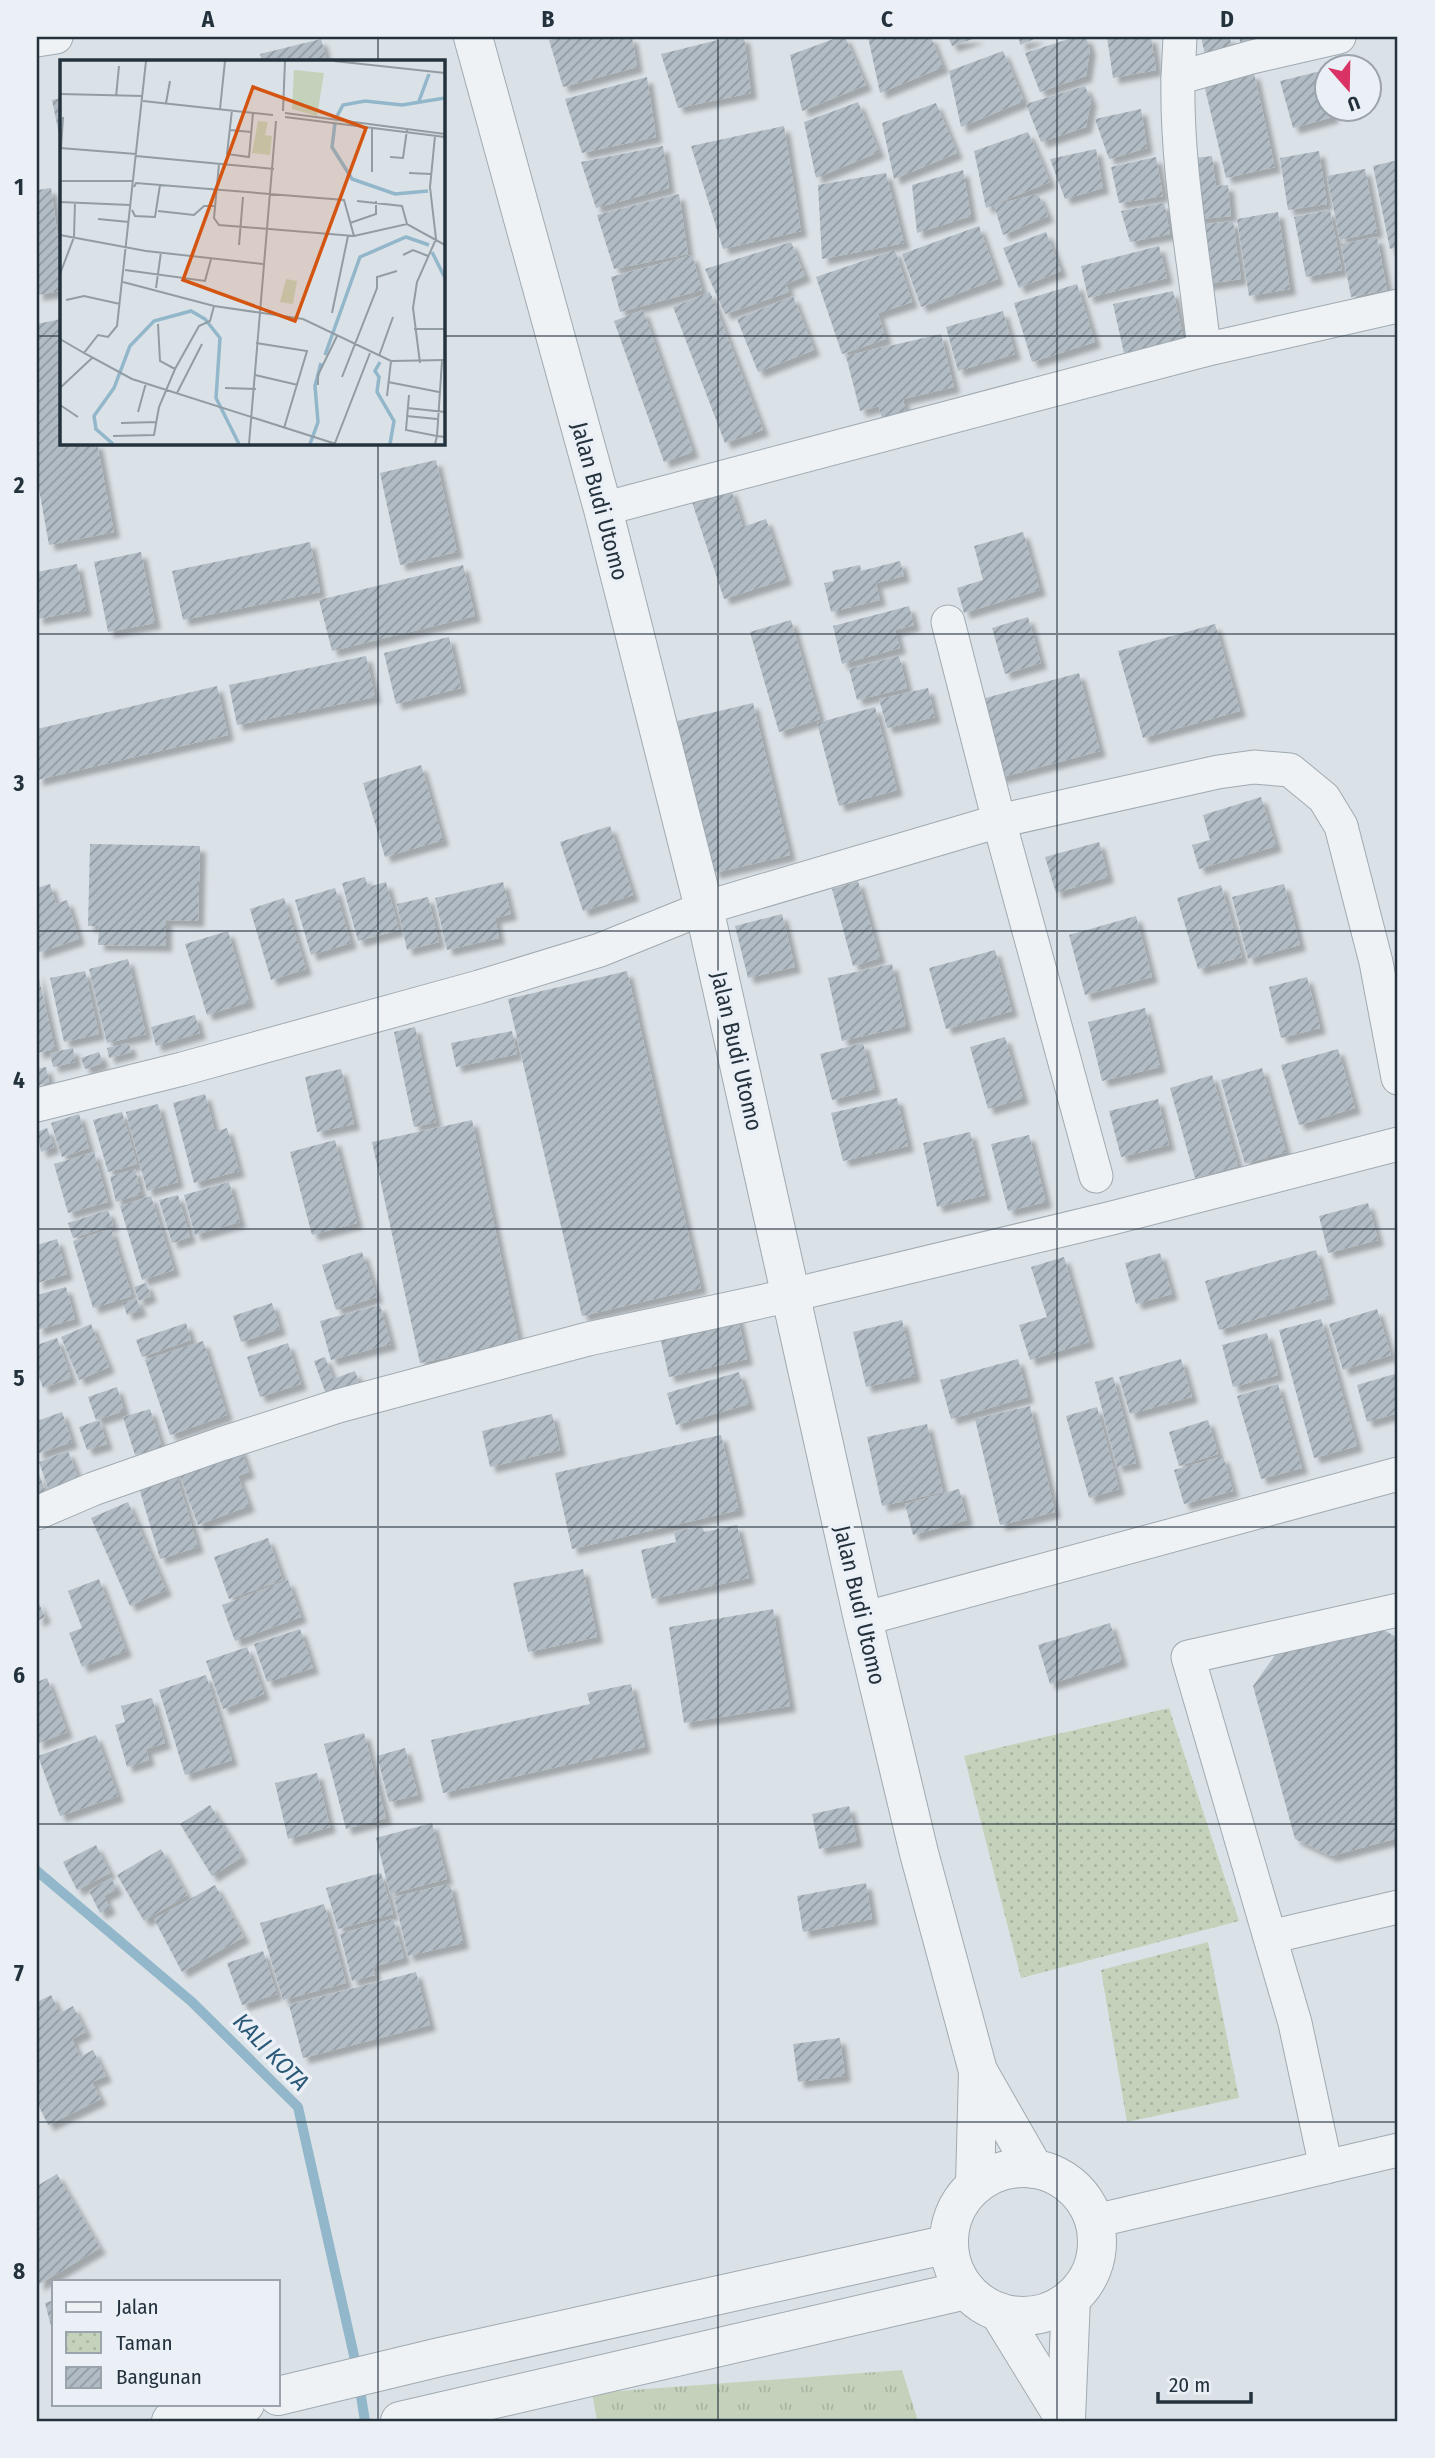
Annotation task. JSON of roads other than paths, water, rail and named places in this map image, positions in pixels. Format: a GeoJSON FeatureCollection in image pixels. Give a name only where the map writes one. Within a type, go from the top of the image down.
{"type":"FeatureCollection","features":[{"type":"Feature","properties":{"kind":"street"},"geometry":{"type":"LineString","coordinates":[[37,40],[56,37]]}},
{"type":"Feature","properties":{"kind":"street","name":"Jalan Budi Utomo"},"geometry":{"type":"LineString","coordinates":[[473,37],[603,509],[705,908],[863,1619],[919,1853],[978,2071],[1034,2169]]}},
{"type":"Feature","properties":{"kind":"street"},"geometry":{"type":"LineString","coordinates":[[1180,37],[1179,137],[1204,350]]}},
{"type":"Feature","properties":{"kind":"street"},"geometry":{"type":"LineString","coordinates":[[1178,78],[1339,37]]}},
{"type":"Feature","properties":{"kind":"street"},"geometry":{"type":"LineString","coordinates":[[603,509],[1204,350],[1398,306]]}},
{"type":"Feature","properties":{"kind":"street"},"geometry":{"type":"LineString","coordinates":[[948,622],[1096,1176]]}},
{"type":"Feature","properties":{"kind":"street"},"geometry":{"type":"LineString","coordinates":[[37,1105],[182,1069],[479,987],[600,950],[705,908],[999,821],[1218,772],[1254,767],[1290,771],[1324,798],[1341,826],[1387,959],[1398,1078]]}},
{"type":"Feature","properties":{"kind":"street"},"geometry":{"type":"LineString","coordinates":[[37,1513],[114,1482],[338,1406],[588,1339],[792,1295],[1112,1218],[1398,1144]]}},
{"type":"Feature","properties":{"kind":"street"},"geometry":{"type":"LineString","coordinates":[[863,1619],[1398,1474]]}},
{"type":"Feature","properties":{"kind":"street"},"geometry":{"type":"LineString","coordinates":[[1326,2167],[1295,2023],[1188,1657],[1398,1610]]}},
{"type":"Feature","properties":{"kind":"street"},"geometry":{"type":"LineString","coordinates":[[1270,1937],[1398,1907]]}},
{"type":"Feature","properties":{"kind":"street","name":"Jalan Budi Utomo"},"geometry":{"type":"LineString","coordinates":[[975,2185],[978,2071]]}},
{"type":"Feature","properties":{"kind":"street"},"geometry":{"type":"LineString","coordinates":[[1095,2221],[1398,2150]]}},
{"type":"Feature","properties":{"kind":"street"},"geometry":{"type":"LineString","coordinates":[[1034,2169],[1050,2172],[1066,2181],[1084,2199],[1095,2221],[1097,2255],[1092,2271],[1072,2298],[1055,2309],[1018,2315],[999,2312],[981,2303],[966,2290],[953,2268],[949,2244],[951,2222],[960,2202],[975,2185],[995,2173],[1034,2169]]}},
{"type":"Feature","properties":{"kind":"street"},"geometry":{"type":"LineString","coordinates":[[280,2396],[440,2357],[949,2244]]}},
{"type":"Feature","properties":{"kind":"street"},"geometry":{"type":"LineString","coordinates":[[400,2421],[966,2290]]}},
{"type":"Feature","properties":{"kind":"street"},"geometry":{"type":"LineString","coordinates":[[1066,2420],[1072,2298]]}},
{"type":"Feature","properties":{"kind":"street"},"geometry":{"type":"LineString","coordinates":[[999,2312],[1066,2420]]}},
{"type":"Feature","properties":{"kind":"street"},"geometry":{"type":"LineString","coordinates":[[171,2421],[236,2406]]}},
{"type":"Feature","properties":{"kind":"waterway","name":"KALI KOTA"},"geometry":{"type":"LineString","coordinates":[[37,1871],[192,2002],[298,2107],[357,2369]]}},
{"type":"Feature","properties":{"kind":"waterway","name":"KALI KOTA"},"geometry":{"type":"LineString","coordinates":[[359,2384],[365,2421]]}}]}
